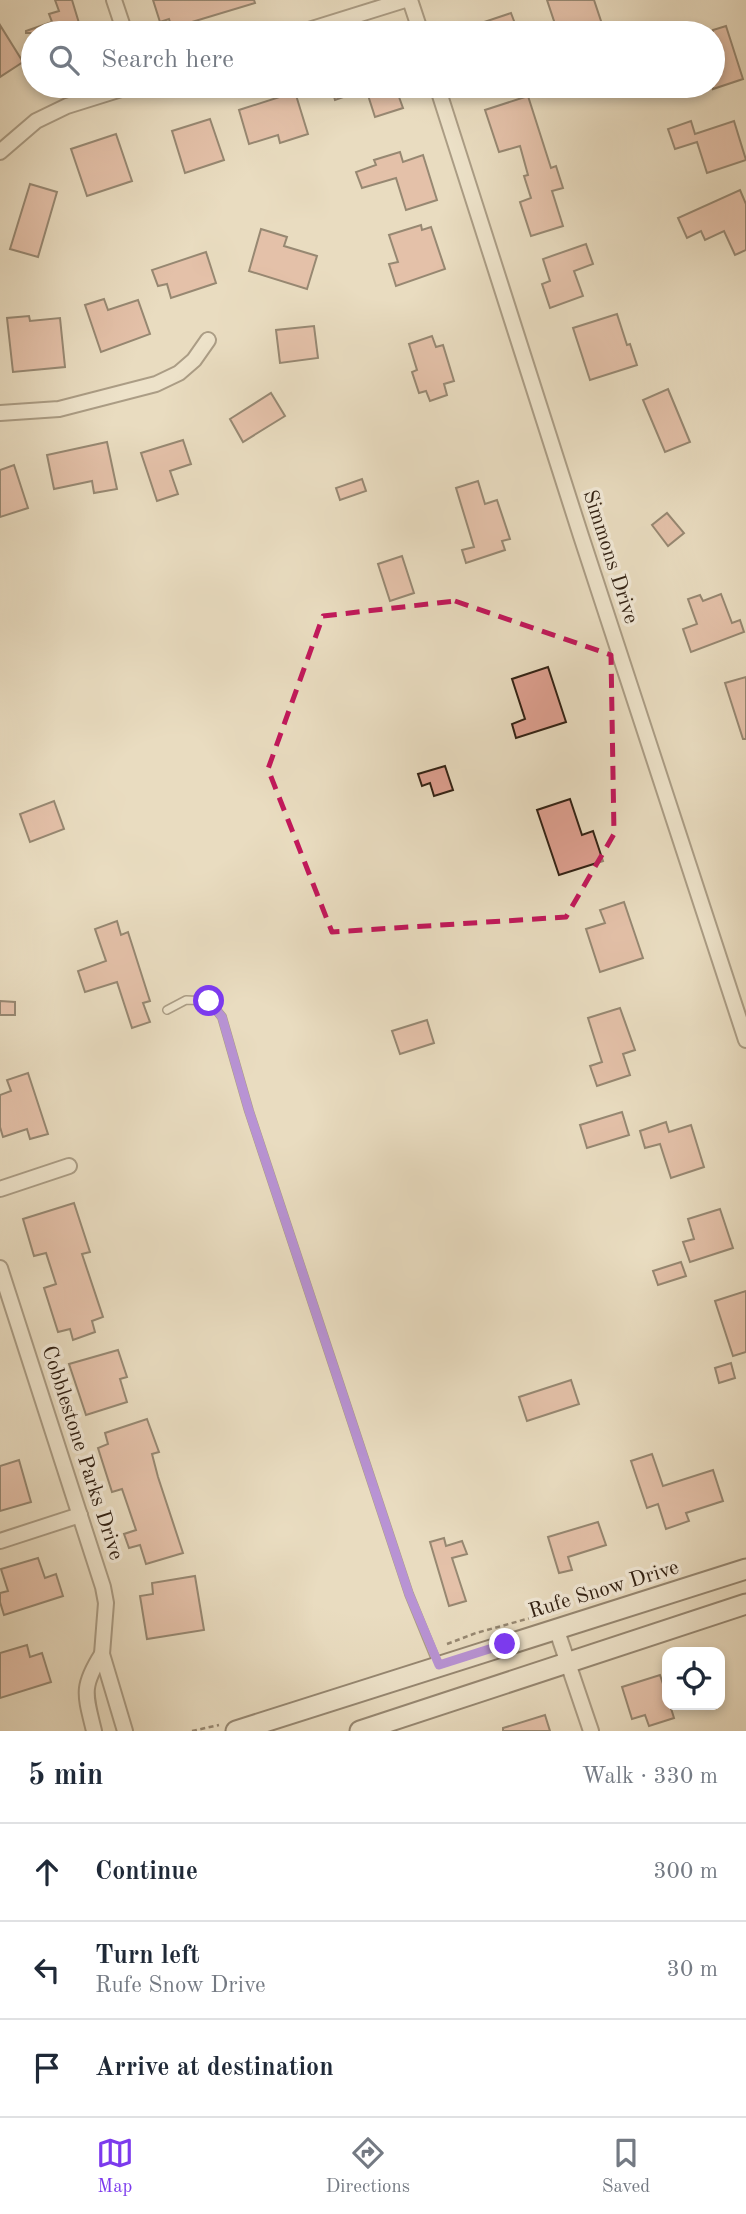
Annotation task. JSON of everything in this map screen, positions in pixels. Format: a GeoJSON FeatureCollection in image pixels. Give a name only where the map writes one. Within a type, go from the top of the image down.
{"type":"FeatureCollection","features":[{"type":"Feature","properties":{"kind":"main road","name":"Rufe Snow Drive"},"geometry":{"type":"LineString","coordinates":[[236,1731],[746,1569]]}},
{"type":"Feature","properties":{"kind":"main road"},"geometry":{"type":"LineString","coordinates":[[360,1731],[746,1604]]}},
{"type":"Feature","properties":{"kind":"street"},"geometry":{"type":"LineString","coordinates":[[114,0],[121,21]]}},
{"type":"Feature","properties":{"kind":"street"},"geometry":{"type":"LineString","coordinates":[[338,21],[405,0]]}},
{"type":"Feature","properties":{"kind":"street"},"geometry":{"type":"LineString","coordinates":[[410,0],[417,21]]}},
{"type":"Feature","properties":{"kind":"street"},"geometry":{"type":"LineString","coordinates":[[0,152],[36,121],[67,106],[93,98]]}},
{"type":"Feature","properties":{"kind":"street","name":"Simmons Drive"},"geometry":{"type":"LineString","coordinates":[[441,98],[746,1040]]}},
{"type":"Feature","properties":{"kind":"street"},"geometry":{"type":"LineString","coordinates":[[0,413],[69,407],[156,384],[179,373],[194,360],[208,340]]}},
{"type":"Feature","properties":{"kind":"street"},"geometry":{"type":"LineString","coordinates":[[0,1189],[69,1166]]}},
{"type":"Feature","properties":{"kind":"street","name":"Cobblestone Parks Drive"},"geometry":{"type":"LineString","coordinates":[[0,1268],[103,1587],[106,1603],[102,1654],[125,1731]]}},
{"type":"Feature","properties":{"kind":"street"},"geometry":{"type":"LineString","coordinates":[[0,1541],[80,1515]]}},
{"type":"Feature","properties":{"kind":"street"},"geometry":{"type":"LineString","coordinates":[[556,1629],[591,1731]]}},
{"type":"Feature","properties":{"kind":"street","name":"Cobblestone Parks Drive"},"geometry":{"type":"LineString","coordinates":[[94,1731],[86,1689],[89,1674],[102,1654]]}},
{"type":"Feature","properties":{"kind":"lane"},"geometry":{"type":"LineString","coordinates":[[167,1010],[186,1000],[209,1001],[222,1017],[249,1111],[401,1568],[439,1665]]}},
{"type":"Feature","properties":{"kind":"highlighted area"},"geometry":{"type":"Polygon","coordinates":[[[455,601],[611,655],[614,834],[566,917],[332,932],[268,769],[323,616],[455,601]]]}},
{"type":"Feature","properties":{"kind":"building"},"geometry":{"type":"Polygon","coordinates":[[[55,0],[72,0],[78,21],[52,21],[49,14],[59,11],[55,0]]]}},
{"type":"Feature","properties":{"kind":"building"},"geometry":{"type":"Polygon","coordinates":[[[153,0],[254,0],[255,3],[195,21],[160,21],[153,0]]]}},
{"type":"Feature","properties":{"kind":"building"},"geometry":{"type":"Polygon","coordinates":[[[547,0],[594,0],[601,21],[554,21],[547,0]]]}},
{"type":"Feature","properties":{"kind":"building"},"geometry":{"type":"Polygon","coordinates":[[[511,13],[514,21],[487,21],[511,13]]]}},
{"type":"Feature","properties":{"kind":"building"},"geometry":{"type":"Polygon","coordinates":[[[0,25],[21,59],[21,63],[0,77],[0,25]]]}},
{"type":"Feature","properties":{"kind":"building"},"geometry":{"type":"Polygon","coordinates":[[[725,26],[743,79],[725,85],[725,26]]]}},
{"type":"Feature","properties":{"kind":"building"},"geometry":{"type":"Polygon","coordinates":[[[276,98],[297,98],[308,134],[280,143],[278,135],[249,144],[239,110],[276,98]]]}},
{"type":"Feature","properties":{"kind":"building"},"geometry":{"type":"Polygon","coordinates":[[[369,98],[399,98],[403,108],[375,117],[369,98]]]}},
{"type":"Feature","properties":{"kind":"building"},"geometry":{"type":"Polygon","coordinates":[[[529,98],[551,168],[556,166],[563,188],[552,191],[563,226],[531,236],[520,202],[531,198],[524,176],[528,175],[520,146],[499,152],[485,110],[529,98]]]}},
{"type":"Feature","properties":{"kind":"building"},"geometry":{"type":"Polygon","coordinates":[[[210,119],[224,160],[185,173],[172,131],[210,119]]]}},
{"type":"Feature","properties":{"kind":"building"},"geometry":{"type":"Polygon","coordinates":[[[691,121],[695,134],[734,121],[746,160],[707,173],[697,142],[675,149],[668,129],[691,121]]]}},
{"type":"Feature","properties":{"kind":"building"},"geometry":{"type":"Polygon","coordinates":[[[116,134],[132,181],[87,196],[71,149],[116,134]]]}},
{"type":"Feature","properties":{"kind":"building"},"geometry":{"type":"Polygon","coordinates":[[[400,152],[403,162],[423,155],[437,200],[406,210],[396,178],[362,188],[356,172],[376,165],[374,160],[400,152]]]}},
{"type":"Feature","properties":{"kind":"building"},"geometry":{"type":"Polygon","coordinates":[[[30,184],[57,192],[38,257],[10,249],[30,184]]]}},
{"type":"Feature","properties":{"kind":"building"},"geometry":{"type":"Polygon","coordinates":[[[740,190],[746,204],[746,250],[735,255],[724,231],[705,240],[701,231],[687,238],[678,218],[740,190]]]}},
{"type":"Feature","properties":{"kind":"building"},"geometry":{"type":"Polygon","coordinates":[[[421,225],[422,230],[431,227],[445,269],[396,286],[389,264],[398,262],[389,235],[421,225]]]}},
{"type":"Feature","properties":{"kind":"building"},"geometry":{"type":"Polygon","coordinates":[[[261,229],[287,237],[284,246],[317,256],[307,289],[249,271],[261,229]]]}},
{"type":"Feature","properties":{"kind":"building"},"geometry":{"type":"Polygon","coordinates":[[[586,244],[593,264],[574,271],[583,296],[550,308],[542,284],[550,281],[543,259],[586,244]]]}},
{"type":"Feature","properties":{"kind":"building"},"geometry":{"type":"Polygon","coordinates":[[[206,252],[216,283],[171,298],[167,284],[158,286],[152,270],[206,252]]]}},
{"type":"Feature","properties":{"kind":"building"},"geometry":{"type":"Polygon","coordinates":[[[104,299],[108,310],[138,300],[150,334],[101,352],[85,305],[104,299]]]}},
{"type":"Feature","properties":{"kind":"building"},"geometry":{"type":"Polygon","coordinates":[[[617,314],[637,365],[590,380],[573,328],[617,314]]]}},
{"type":"Feature","properties":{"kind":"building"},"geometry":{"type":"Polygon","coordinates":[[[29,316],[30,321],[60,318],[65,367],[13,372],[7,318],[29,316]]]}},
{"type":"Feature","properties":{"kind":"building"},"geometry":{"type":"Polygon","coordinates":[[[314,326],[318,358],[280,363],[276,330],[314,326]]]}},
{"type":"Feature","properties":{"kind":"building"},"geometry":{"type":"Polygon","coordinates":[[[432,336],[436,347],[443,345],[454,381],[444,384],[447,395],[430,401],[426,391],[419,393],[412,372],[417,370],[409,344],[432,336]]]}},
{"type":"Feature","properties":{"kind":"building"},"geometry":{"type":"Polygon","coordinates":[[[668,389],[690,442],[665,452],[643,400],[668,389]]]}},
{"type":"Feature","properties":{"kind":"building"},"geometry":{"type":"Polygon","coordinates":[[[271,393],[285,416],[243,442],[230,419],[271,393]]]}},
{"type":"Feature","properties":{"kind":"building"},"geometry":{"type":"Polygon","coordinates":[[[183,440],[191,464],[170,471],[178,494],[157,501],[141,453],[183,440]]]}},
{"type":"Feature","properties":{"kind":"building"},"geometry":{"type":"Polygon","coordinates":[[[107,442],[117,489],[94,493],[92,481],[54,489],[47,455],[107,442]]]}},
{"type":"Feature","properties":{"kind":"building"},"geometry":{"type":"Polygon","coordinates":[[[14,465],[28,508],[0,517],[0,470],[14,465]]]}},
{"type":"Feature","properties":{"kind":"building"},"geometry":{"type":"Polygon","coordinates":[[[362,479],[366,491],[340,500],[336,488],[362,479]]]}},
{"type":"Feature","properties":{"kind":"building"},"geometry":{"type":"Polygon","coordinates":[[[478,481],[485,504],[497,500],[510,539],[502,541],[505,550],[466,563],[462,550],[474,547],[456,488],[478,481]]]}},
{"type":"Feature","properties":{"kind":"building"},"geometry":{"type":"Polygon","coordinates":[[[667,513],[684,533],[668,546],[652,525],[667,513]]]}},
{"type":"Feature","properties":{"kind":"building"},"geometry":{"type":"Polygon","coordinates":[[[402,556],[414,593],[390,601],[378,564],[402,556]]]}},
{"type":"Feature","properties":{"kind":"building"},"geometry":{"type":"Polygon","coordinates":[[[721,594],[732,623],[740,620],[744,632],[691,652],[683,629],[697,624],[688,599],[700,595],[703,601],[721,594]]]}},
{"type":"Feature","properties":{"kind":"building"},"geometry":{"type":"Polygon","coordinates":[[[548,667],[566,722],[516,738],[512,724],[525,719],[512,679],[548,667]]]}},
{"type":"Feature","properties":{"kind":"building"},"geometry":{"type":"Polygon","coordinates":[[[746,677],[746,739],[743,739],[725,683],[746,677]]]}},
{"type":"Feature","properties":{"kind":"building"},"geometry":{"type":"Polygon","coordinates":[[[445,766],[453,790],[434,796],[430,783],[422,786],[418,774],[445,766]]]}},
{"type":"Feature","properties":{"kind":"building"},"geometry":{"type":"Polygon","coordinates":[[[570,799],[582,835],[593,831],[603,861],[559,875],[537,810],[570,799]]]}},
{"type":"Feature","properties":{"kind":"building"},"geometry":{"type":"Polygon","coordinates":[[[54,801],[64,829],[30,842],[20,814],[54,801]]]}},
{"type":"Feature","properties":{"kind":"building"},"geometry":{"type":"Polygon","coordinates":[[[624,902],[643,958],[600,972],[586,929],[605,923],[600,910],[624,902]]]}},
{"type":"Feature","properties":{"kind":"building"},"geometry":{"type":"Polygon","coordinates":[[[117,921],[121,935],[128,932],[150,1001],[143,1003],[150,1022],[132,1028],[117,982],[85,992],[78,971],[106,961],[95,929],[117,921]]]}},
{"type":"Feature","properties":{"kind":"building"},"geometry":{"type":"Polygon","coordinates":[[[0,1001],[15,1002],[15,1015],[0,1015],[0,1001]]]}},
{"type":"Feature","properties":{"kind":"building"},"geometry":{"type":"Polygon","coordinates":[[[620,1008],[635,1050],[623,1054],[630,1075],[597,1086],[590,1066],[602,1062],[588,1018],[620,1008]]]}},
{"type":"Feature","properties":{"kind":"building"},"geometry":{"type":"Polygon","coordinates":[[[427,1020],[434,1043],[400,1054],[392,1031],[427,1020]]]}},
{"type":"Feature","properties":{"kind":"building"},"geometry":{"type":"Polygon","coordinates":[[[28,1073],[48,1134],[30,1139],[27,1129],[3,1137],[0,1127],[0,1095],[11,1091],[7,1080],[28,1073]]]}},
{"type":"Feature","properties":{"kind":"building"},"geometry":{"type":"Polygon","coordinates":[[[622,1112],[629,1135],[587,1148],[580,1125],[622,1112]]]}},
{"type":"Feature","properties":{"kind":"building"},"geometry":{"type":"Polygon","coordinates":[[[666,1122],[669,1132],[691,1125],[704,1167],[671,1178],[660,1144],[645,1148],[640,1131],[666,1122]]]}},
{"type":"Feature","properties":{"kind":"building"},"geometry":{"type":"Polygon","coordinates":[[[74,1203],[90,1252],[82,1254],[103,1317],[92,1321],[95,1332],[73,1340],[70,1329],[58,1332],[44,1288],[56,1284],[46,1253],[34,1256],[23,1219],[74,1203]]]}},
{"type":"Feature","properties":{"kind":"building"},"geometry":{"type":"Polygon","coordinates":[[[720,1209],[733,1248],[690,1262],[683,1242],[694,1239],[688,1219],[720,1209]]]}},
{"type":"Feature","properties":{"kind":"building"},"geometry":{"type":"Polygon","coordinates":[[[681,1262],[686,1276],[658,1285],[653,1271],[681,1262]]]}},
{"type":"Feature","properties":{"kind":"building"},"geometry":{"type":"Polygon","coordinates":[[[746,1291],[746,1352],[733,1356],[715,1301],[746,1291]]]}},
{"type":"Feature","properties":{"kind":"building"},"geometry":{"type":"Polygon","coordinates":[[[118,1350],[127,1377],[120,1379],[127,1402],[86,1415],[69,1364],[118,1350]]]}},
{"type":"Feature","properties":{"kind":"building"},"geometry":{"type":"Polygon","coordinates":[[[731,1363],[735,1378],[719,1383],[715,1368],[731,1363]]]}},
{"type":"Feature","properties":{"kind":"building"},"geometry":{"type":"Polygon","coordinates":[[[571,1380],[579,1404],[527,1421],[519,1397],[571,1380]]]}},
{"type":"Feature","properties":{"kind":"building"},"geometry":{"type":"Polygon","coordinates":[[[147,1419],[159,1452],[152,1454],[158,1477],[183,1553],[146,1564],[140,1545],[129,1548],[124,1534],[136,1530],[122,1489],[112,1492],[98,1448],[108,1444],[105,1433],[147,1419]]]}},
{"type":"Feature","properties":{"kind":"building"},"geometry":{"type":"Polygon","coordinates":[[[652,1454],[663,1486],[713,1470],[723,1501],[686,1513],[689,1521],[666,1529],[658,1504],[647,1508],[631,1461],[652,1454]]]}},
{"type":"Feature","properties":{"kind":"building"},"geometry":{"type":"Polygon","coordinates":[[[19,1460],[31,1502],[0,1511],[0,1466],[19,1460]]]}},
{"type":"Feature","properties":{"kind":"building"},"geometry":{"type":"Polygon","coordinates":[[[598,1522],[606,1545],[568,1557],[572,1570],[559,1573],[548,1537],[598,1522]]]}},
{"type":"Feature","properties":{"kind":"building"},"geometry":{"type":"Polygon","coordinates":[[[444,1538],[446,1546],[462,1541],[467,1554],[452,1558],[466,1601],[449,1606],[430,1542],[444,1538]]]}},
{"type":"Feature","properties":{"kind":"building"},"geometry":{"type":"Polygon","coordinates":[[[38,1558],[45,1578],[56,1574],[63,1596],[4,1615],[0,1593],[8,1591],[1,1569],[38,1558]]]}},
{"type":"Feature","properties":{"kind":"building"},"geometry":{"type":"Polygon","coordinates":[[[195,1576],[204,1630],[147,1639],[140,1596],[153,1594],[152,1583],[195,1576]]]}},
{"type":"Feature","properties":{"kind":"building"},"geometry":{"type":"Polygon","coordinates":[[[27,1645],[30,1657],[42,1653],[51,1682],[0,1698],[0,1653],[27,1645]]]}},
{"type":"Feature","properties":{"kind":"building"},"geometry":{"type":"Polygon","coordinates":[[[660,1675],[662,1710],[672,1710],[674,1718],[649,1726],[645,1715],[632,1719],[622,1687],[660,1675]]]}},
{"type":"Feature","properties":{"kind":"building"},"geometry":{"type":"Polygon","coordinates":[[[545,1715],[550,1731],[503,1731],[503,1728],[545,1715]]]}},
{"type":"Feature","properties":{"kind":"route"},"geometry":{"type":"LineString","coordinates":[[209,1001],[222,1017],[249,1111],[409,1594],[439,1665],[505,1644]]}}]}
